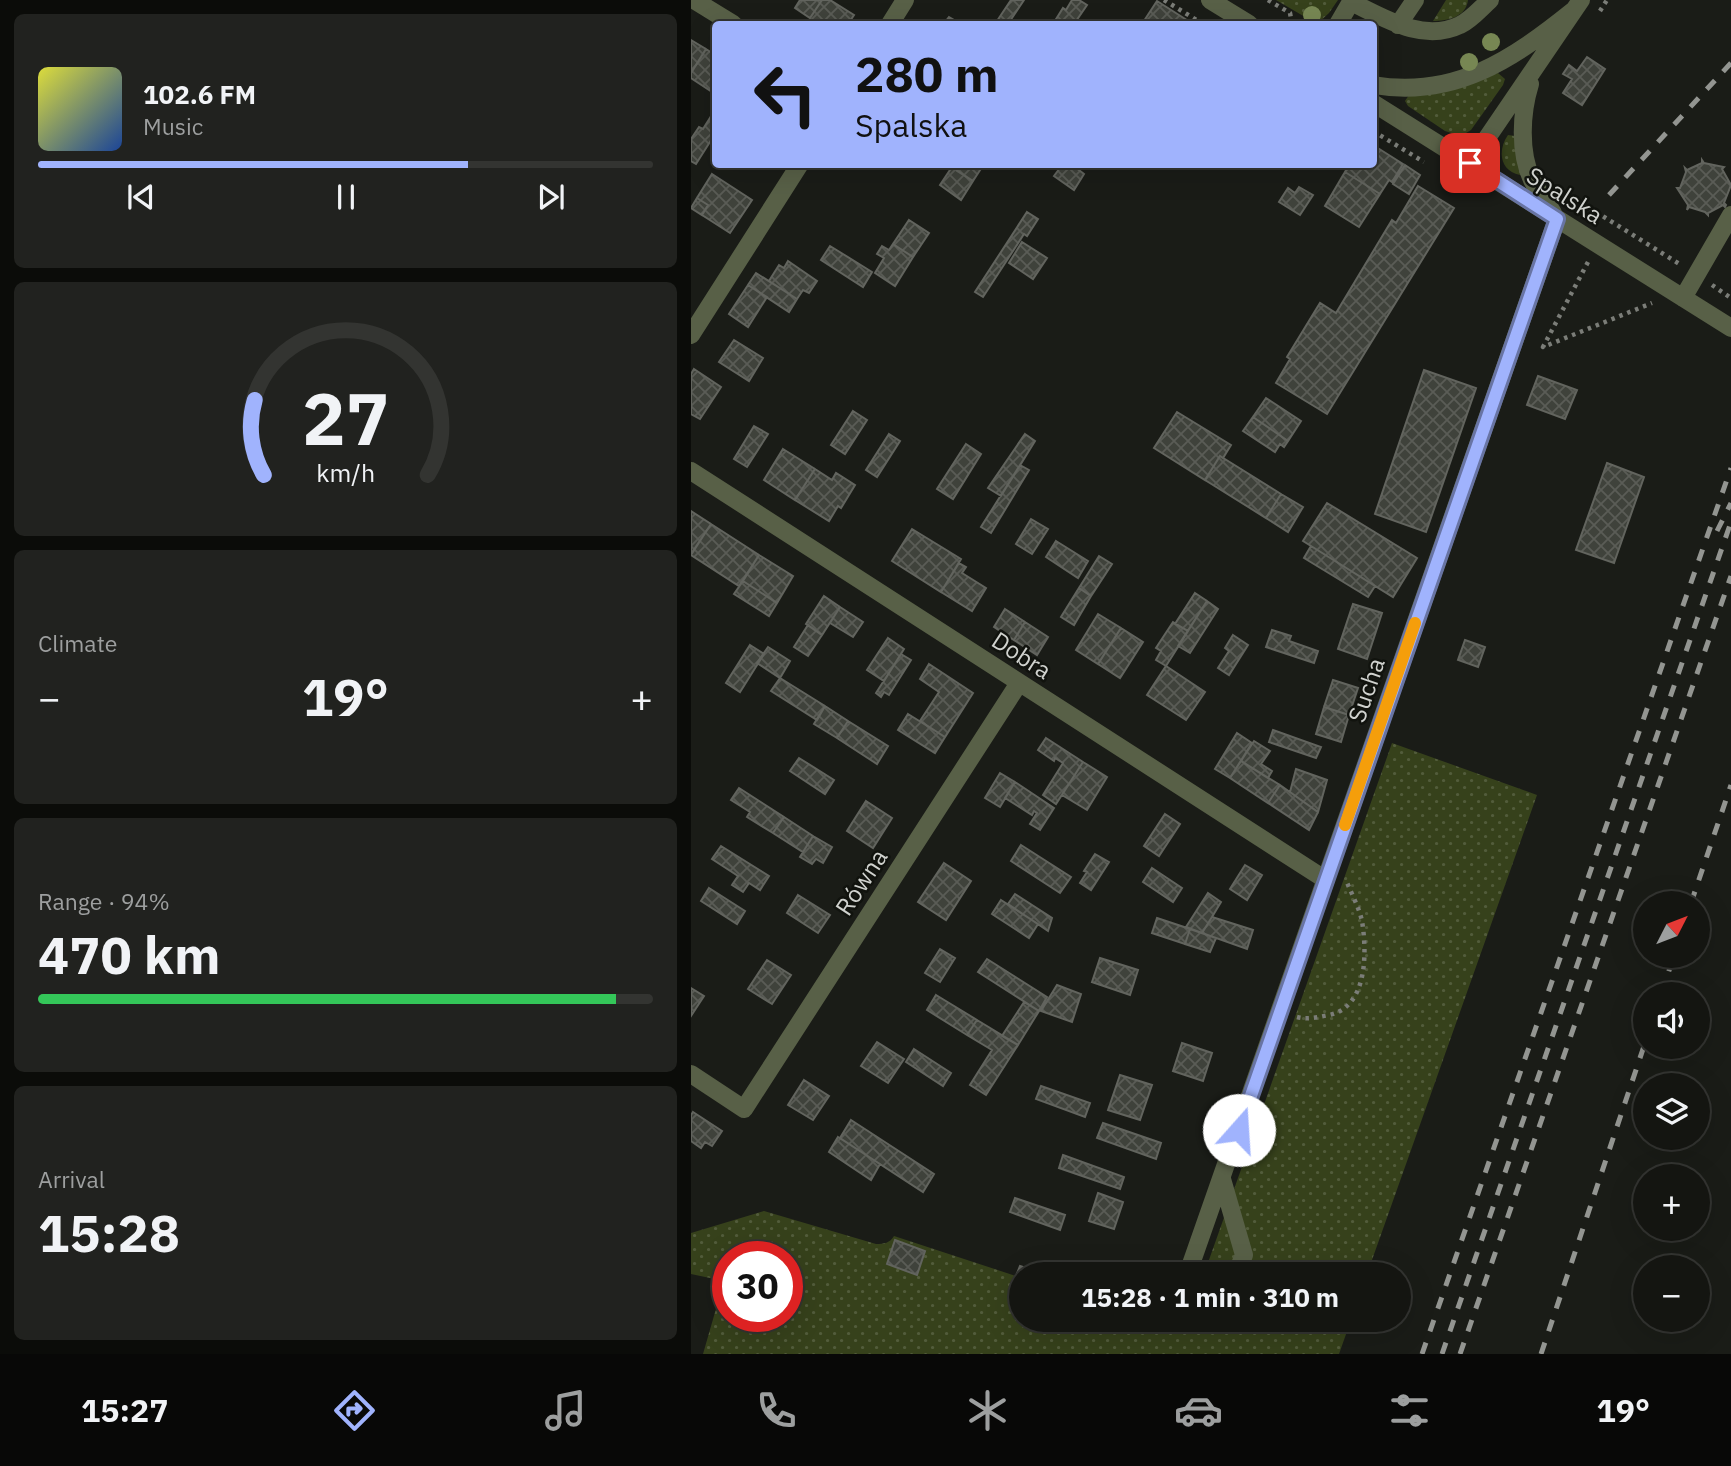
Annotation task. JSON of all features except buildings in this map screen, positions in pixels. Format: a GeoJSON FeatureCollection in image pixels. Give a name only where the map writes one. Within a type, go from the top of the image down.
{"type":"FeatureCollection","features":[{"type":"Feature","properties":{"kind":"street"},"geometry":{"type":"LineString","coordinates":[[694,0],[727,21]]}},
{"type":"Feature","properties":{"kind":"street"},"geometry":{"type":"LineString","coordinates":[[892,21],[905,0]]}},
{"type":"Feature","properties":{"kind":"street"},"geometry":{"type":"LineString","coordinates":[[1210,0],[1244,21]]}},
{"type":"Feature","properties":{"kind":"street"},"geometry":{"type":"LineString","coordinates":[[1398,25],[1415,0]]}},
{"type":"Feature","properties":{"kind":"street"},"geometry":{"type":"LineString","coordinates":[[1340,21],[1352,1],[1398,25],[1434,32],[1461,25],[1490,0]]}},
{"type":"Feature","properties":{"kind":"street"},"geometry":{"type":"LineString","coordinates":[[1470,163],[1577,5]]}},
{"type":"Feature","properties":{"kind":"street"},"geometry":{"type":"LineString","coordinates":[[1377,86],[1400,90],[1466,78],[1502,63],[1533,43],[1577,5]]}},
{"type":"Feature","properties":{"kind":"street"},"geometry":{"type":"LineString","coordinates":[[1536,64],[1523,106],[1523,140],[1531,179],[1557,219]]}},
{"type":"Feature","properties":{"kind":"street","name":"Spalska"},"geometry":{"type":"LineString","coordinates":[[1377,105],[1731,328]]}},
{"type":"Feature","properties":{"kind":"street"},"geometry":{"type":"LineString","coordinates":[[691,335],[797,168]]}},
{"type":"Feature","properties":{"kind":"street"},"geometry":{"type":"LineString","coordinates":[[1683,298],[1731,215]]}},
{"type":"Feature","properties":{"kind":"street","name":"Sucha"},"geometry":{"type":"LineString","coordinates":[[1192,1262],[1557,219]]}},
{"type":"Feature","properties":{"kind":"street","name":"Dobra"},"geometry":{"type":"LineString","coordinates":[[691,471],[1326,880]]}},
{"type":"Feature","properties":{"kind":"street","name":"Równa"},"geometry":{"type":"LineString","coordinates":[[691,1074],[744,1109],[1019,683]]}},
{"type":"Feature","properties":{"kind":"street"},"geometry":{"type":"LineString","coordinates":[[1222,1178],[1244,1255],[1241,1262]]}},
{"type":"Feature","properties":{"kind":"path"},"geometry":{"type":"LineString","coordinates":[[1164,0],[1198,21]]}},
{"type":"Feature","properties":{"kind":"path"},"geometry":{"type":"LineString","coordinates":[[1268,0],[1290,13],[1291,21]]}},
{"type":"Feature","properties":{"kind":"path"},"geometry":{"type":"LineString","coordinates":[[1599,12],[1607,0]]}},
{"type":"Feature","properties":{"kind":"path"},"geometry":{"type":"LineString","coordinates":[[1558,193],[1580,202],[1731,298]]}},
{"type":"Feature","properties":{"kind":"path"},"geometry":{"type":"LineString","coordinates":[[1612,222],[1543,347],[1652,303]]}},
{"type":"Feature","properties":{"kind":"path"},"geometry":{"type":"LineString","coordinates":[[1280,1011],[1306,1020],[1338,1013],[1357,995],[1365,961],[1361,919],[1336,852]]}},
{"type":"Feature","properties":{"kind":"green space"},"geometry":{"type":"Polygon","coordinates":[[[1276,0],[1338,0],[1320,21],[1312,21],[1276,0]]]}},
{"type":"Feature","properties":{"kind":"green space"},"geometry":{"type":"Polygon","coordinates":[[[1446,0],[1468,0],[1467,6],[1460,14],[1450,19],[1433,21],[1446,0]]]}},
{"type":"Feature","properties":{"kind":"green space"},"geometry":{"type":"Polygon","coordinates":[[[1498,73],[1505,79],[1503,85],[1471,130],[1461,136],[1445,131],[1408,106],[1405,101],[1409,95],[1498,73]]]}},
{"type":"Feature","properties":{"kind":"green space"},"geometry":{"type":"Polygon","coordinates":[[[1508,135],[1515,136],[1523,174],[1513,173],[1502,160],[1502,147],[1508,135]]]}},
{"type":"Feature","properties":{"kind":"green space"},"geometry":{"type":"Polygon","coordinates":[[[1392,743],[1537,795],[1371,1262],[1208,1262],[1392,743]]]}},
{"type":"Feature","properties":{"kind":"green space"},"geometry":{"type":"Polygon","coordinates":[[[764,1211],[876,1244],[887,1243],[894,1236],[1009,1274],[1009,1332],[1347,1332],[1339,1354],[703,1354],[712,1323],[712,1332],[803,1332],[803,1241],[712,1241],[712,1278],[691,1274],[691,1233],[764,1211]]]}},
{"type":"Feature","properties":{"kind":"railway"},"geometry":{"type":"LineString","coordinates":[[1609,195],[1731,63]]}},
{"type":"Feature","properties":{"kind":"railway"},"geometry":{"type":"LineString","coordinates":[[1422,1354],[1731,468]]}},
{"type":"Feature","properties":{"kind":"railway"},"geometry":{"type":"LineString","coordinates":[[1717,531],[1731,503]]}},
{"type":"Feature","properties":{"kind":"railway"},"geometry":{"type":"LineString","coordinates":[[1442,1354],[1731,522]]}},
{"type":"Feature","properties":{"kind":"railway"},"geometry":{"type":"LineString","coordinates":[[1460,1354],[1731,576]]}},
{"type":"Feature","properties":{"kind":"railway"},"geometry":{"type":"LineString","coordinates":[[1695,891],[1731,785]]}},
{"type":"Feature","properties":{"kind":"railway"},"geometry":{"type":"LineString","coordinates":[[1665,982],[1670,968]]}},
{"type":"Feature","properties":{"kind":"railway"},"geometry":{"type":"LineString","coordinates":[[1541,1354],[1640,1059]]}},
{"type":"Feature","properties":{"kind":"slow traffic"},"geometry":{"type":"LineString","coordinates":[[1345,825],[1415,623]]}},
{"type":"Feature","properties":{"kind":"route"},"geometry":{"type":"LineString","coordinates":[[1239,1130],[1539,264],[1557,219],[1470,163]]}}]}
